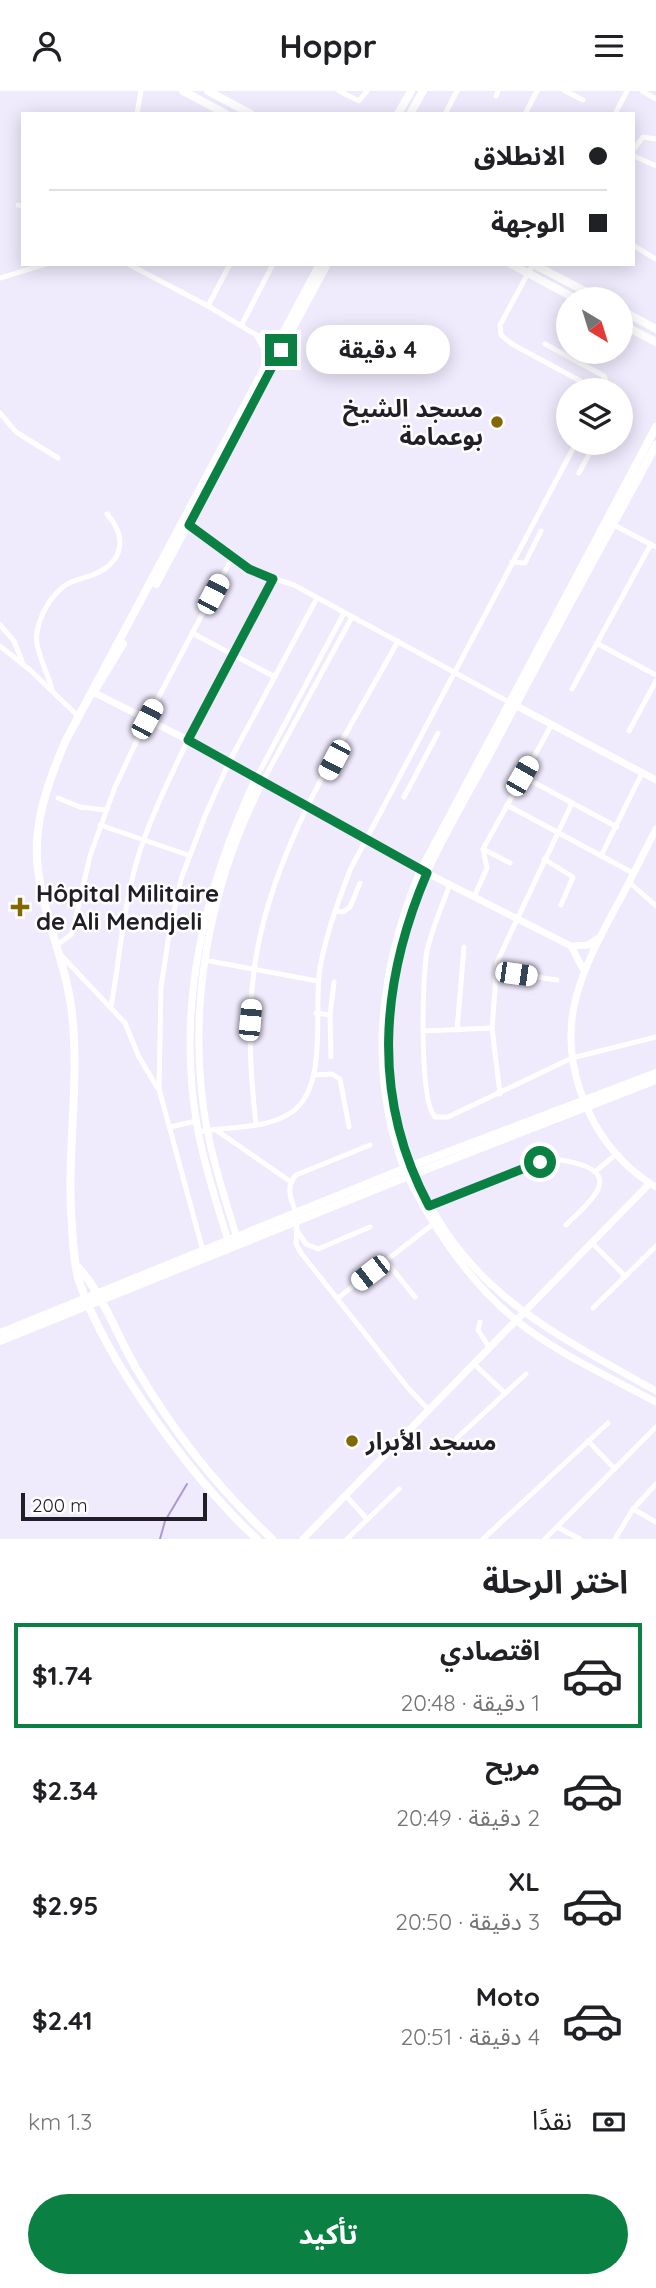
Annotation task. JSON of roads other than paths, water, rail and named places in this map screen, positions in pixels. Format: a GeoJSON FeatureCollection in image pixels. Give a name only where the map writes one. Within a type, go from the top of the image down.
{"type":"FeatureCollection","features":[{"type":"Feature","properties":{"kind":"main road"},"geometry":{"type":"LineString","coordinates":[[183,91],[222,112]]}},
{"type":"Feature","properties":{"kind":"main road"},"geometry":{"type":"LineString","coordinates":[[208,91],[247,112]]}},
{"type":"Feature","properties":{"kind":"main road"},"geometry":{"type":"LineString","coordinates":[[399,112],[411,91]]}},
{"type":"Feature","properties":{"kind":"main road"},"geometry":{"type":"LineString","coordinates":[[411,112],[423,91]]}},
{"type":"Feature","properties":{"kind":"main road"},"geometry":{"type":"LineString","coordinates":[[93,692],[102,682],[189,525],[319,266]]}},
{"type":"Feature","properties":{"kind":"main road"},"geometry":{"type":"LineString","coordinates":[[257,1539],[173,1443],[128,1376],[78,1279],[71,1213],[73,1027],[58,949],[39,878],[37,837],[53,771],[79,717],[270,357],[278,348],[326,266]]}},
{"type":"Feature","properties":{"kind":"main road"},"geometry":{"type":"LineString","coordinates":[[515,266],[556,288]]}},
{"type":"Feature","properties":{"kind":"main road"},"geometry":{"type":"LineString","coordinates":[[537,266],[577,287]]}},
{"type":"Feature","properties":{"kind":"main road"},"geometry":{"type":"LineString","coordinates":[[634,317],[656,329]]}},
{"type":"Feature","properties":{"kind":"main road"},"geometry":{"type":"LineString","coordinates":[[634,331],[656,342]]}},
{"type":"Feature","properties":{"kind":"main road"},"geometry":{"type":"LineString","coordinates":[[259,337],[270,357]]}},
{"type":"Feature","properties":{"kind":"main road"},"geometry":{"type":"LineString","coordinates":[[410,1171],[393,1100],[388,1014],[397,957],[424,871],[609,523],[656,427]]}},
{"type":"Feature","properties":{"kind":"main road"},"geometry":{"type":"LineString","coordinates":[[609,523],[656,445]]}},
{"type":"Feature","properties":{"kind":"main road"},"geometry":{"type":"LineString","coordinates":[[585,1104],[656,1073]]}},
{"type":"Feature","properties":{"kind":"main road"},"geometry":{"type":"LineString","coordinates":[[0,1333],[99,1298],[297,1221],[410,1171],[585,1104],[656,1080]]}},
{"type":"Feature","properties":{"kind":"main road"},"geometry":{"type":"LineString","coordinates":[[99,1298],[203,1251],[234,1244]]}},
{"type":"Feature","properties":{"kind":"main road"},"geometry":{"type":"LineString","coordinates":[[78,1267],[99,1298],[138,1371],[181,1437],[232,1498],[272,1539]]}},
{"type":"Feature","properties":{"kind":"main road"},"geometry":{"type":"LineString","coordinates":[[0,1341],[88,1302]]}},
{"type":"Feature","properties":{"kind":"street"},"geometry":{"type":"LineString","coordinates":[[136,112],[141,91]]}},
{"type":"Feature","properties":{"kind":"street"},"geometry":{"type":"LineString","coordinates":[[338,91],[359,101],[367,91]]}},
{"type":"Feature","properties":{"kind":"street"},"geometry":{"type":"LineString","coordinates":[[448,112],[457,91]]}},
{"type":"Feature","properties":{"kind":"street"},"geometry":{"type":"LineString","coordinates":[[526,112],[537,91]]}},
{"type":"Feature","properties":{"kind":"street"},"geometry":{"type":"LineString","coordinates":[[565,91],[583,100]]}},
{"type":"Feature","properties":{"kind":"street"},"geometry":{"type":"LineString","coordinates":[[616,112],[627,91]]}},
{"type":"Feature","properties":{"kind":"street"},"geometry":{"type":"LineString","coordinates":[[642,91],[656,99]]}},
{"type":"Feature","properties":{"kind":"street"},"geometry":{"type":"LineString","coordinates":[[635,148],[643,137],[656,139]]}},
{"type":"Feature","properties":{"kind":"street"},"geometry":{"type":"LineString","coordinates":[[635,156],[656,166]]}},
{"type":"Feature","properties":{"kind":"street"},"geometry":{"type":"LineString","coordinates":[[635,247],[654,258],[656,248]]}},
{"type":"Feature","properties":{"kind":"street"},"geometry":{"type":"LineString","coordinates":[[0,278],[39,266]]}},
{"type":"Feature","properties":{"kind":"street"},"geometry":{"type":"LineString","coordinates":[[132,266],[208,306],[278,348]]}},
{"type":"Feature","properties":{"kind":"street"},"geometry":{"type":"LineString","coordinates":[[208,306],[229,266]]}},
{"type":"Feature","properties":{"kind":"street"},"geometry":{"type":"LineString","coordinates":[[241,326],[272,266]]}},
{"type":"Feature","properties":{"kind":"street"},"geometry":{"type":"LineString","coordinates":[[532,266],[502,321],[501,335],[512,344],[576,378]]}},
{"type":"Feature","properties":{"kind":"street"},"geometry":{"type":"LineString","coordinates":[[545,344],[605,378]]}},
{"type":"Feature","properties":{"kind":"street"},"geometry":{"type":"LineString","coordinates":[[0,413],[21,436],[58,458]]}},
{"type":"Feature","properties":{"kind":"street"},"geometry":{"type":"LineString","coordinates":[[198,1132],[270,1122],[295,1110],[309,1093],[314,1075],[318,981],[335,911],[366,839],[406,760],[475,636],[570,455]]}},
{"type":"Feature","properties":{"kind":"street"},"geometry":{"type":"LineString","coordinates":[[579,473],[589,455]]}},
{"type":"Feature","properties":{"kind":"street"},"geometry":{"type":"LineString","coordinates":[[52,690],[37,642],[37,632],[47,606],[62,587],[103,569],[116,558],[120,550],[121,536],[107,514]]}},
{"type":"Feature","properties":{"kind":"street"},"geometry":{"type":"LineString","coordinates":[[572,689],[654,546],[609,523]]}},
{"type":"Feature","properties":{"kind":"street"},"geometry":{"type":"LineString","coordinates":[[189,525],[249,569],[294,585],[656,780]]}},
{"type":"Feature","properties":{"kind":"street"},"geometry":{"type":"LineString","coordinates":[[512,562],[525,563],[541,531]]}},
{"type":"Feature","properties":{"kind":"street"},"geometry":{"type":"LineString","coordinates":[[203,1251],[159,1090],[139,1057],[130,1030],[58,949],[72,934],[106,810],[147,719],[233,556]]}},
{"type":"Feature","properties":{"kind":"street"},"geometry":{"type":"LineString","coordinates":[[111,1007],[127,901],[144,839],[188,740],[235,656],[273,579]]}},
{"type":"Feature","properties":{"kind":"street"},"geometry":{"type":"LineString","coordinates":[[159,1090],[163,978],[174,909],[188,855],[229,762],[317,598]]}},
{"type":"Feature","properties":{"kind":"street"},"geometry":{"type":"LineString","coordinates":[[234,1244],[198,1132],[190,1049],[189,1004],[195,959],[219,863],[344,613]]}},
{"type":"Feature","properties":{"kind":"street"},"geometry":{"type":"LineString","coordinates":[[234,1244],[212,1130],[199,1029],[204,961],[228,861],[259,779],[352,617]]}},
{"type":"Feature","properties":{"kind":"street"},"geometry":{"type":"LineString","coordinates":[[0,625],[14,641],[23,664]]}},
{"type":"Feature","properties":{"kind":"street"},"geometry":{"type":"LineString","coordinates":[[192,633],[275,677]]}},
{"type":"Feature","properties":{"kind":"street"},"geometry":{"type":"LineString","coordinates":[[256,1124],[250,1044],[254,969],[274,889],[309,808],[398,641]]}},
{"type":"Feature","properties":{"kind":"street"},"geometry":{"type":"LineString","coordinates":[[598,644],[656,675]]}},
{"type":"Feature","properties":{"kind":"street"},"geometry":{"type":"LineString","coordinates":[[0,646],[79,717]]}},
{"type":"Feature","properties":{"kind":"street"},"geometry":{"type":"LineString","coordinates":[[629,731],[656,681]]}},
{"type":"Feature","properties":{"kind":"street"},"geometry":{"type":"LineString","coordinates":[[93,692],[229,762],[424,871],[571,946],[583,969]]}},
{"type":"Feature","properties":{"kind":"street"},"geometry":{"type":"LineString","coordinates":[[474,897],[487,868],[483,849],[552,724]]}},
{"type":"Feature","properties":{"kind":"street"},"geometry":{"type":"LineString","coordinates":[[404,797],[438,733]]}},
{"type":"Feature","properties":{"kind":"street"},"geometry":{"type":"LineString","coordinates":[[406,760],[420,767]]}},
{"type":"Feature","properties":{"kind":"street"},"geometry":{"type":"LineString","coordinates":[[601,856],[642,773]]}},
{"type":"Feature","properties":{"kind":"street"},"geometry":{"type":"LineString","coordinates":[[522,776],[617,827]]}},
{"type":"Feature","properties":{"kind":"street"},"geometry":{"type":"LineString","coordinates":[[58,798],[74,806],[106,810]]}},
{"type":"Feature","properties":{"kind":"street"},"geometry":{"type":"LineString","coordinates":[[500,1094],[492,1028],[496,971],[503,946],[572,803]]}},
{"type":"Feature","properties":{"kind":"street"},"geometry":{"type":"LineString","coordinates":[[507,805],[633,873]]}},
{"type":"Feature","properties":{"kind":"street"},"geometry":{"type":"LineString","coordinates":[[100,825],[188,855]]}},
{"type":"Feature","properties":{"kind":"street"},"geometry":{"type":"LineString","coordinates":[[303,1539],[591,1243],[653,1186],[615,1155],[597,1129],[585,1104],[569,1039],[571,1010],[583,969],[656,829]]}},
{"type":"Feature","properties":{"kind":"street"},"geometry":{"type":"LineString","coordinates":[[483,849],[510,863]]}},
{"type":"Feature","properties":{"kind":"street"},"geometry":{"type":"LineString","coordinates":[[544,859],[573,877],[561,905]]}},
{"type":"Feature","properties":{"kind":"street"},"geometry":{"type":"LineString","coordinates":[[629,882],[656,906]]}},
{"type":"Feature","properties":{"kind":"street"},"geometry":{"type":"LineString","coordinates":[[335,911],[343,912],[349,909],[360,883]]}},
{"type":"Feature","properties":{"kind":"street"},"geometry":{"type":"LineString","coordinates":[[450,884],[427,952],[423,1031],[429,1106],[435,1117],[448,1117],[572,1058],[656,1037]]}},
{"type":"Feature","properties":{"kind":"street"},"geometry":{"type":"LineString","coordinates":[[571,946],[587,944],[600,937]]}},
{"type":"Feature","properties":{"kind":"street"},"geometry":{"type":"LineString","coordinates":[[457,1030],[464,947]]}},
{"type":"Feature","properties":{"kind":"street"},"geometry":{"type":"LineString","coordinates":[[195,959],[318,981]]}},
{"type":"Feature","properties":{"kind":"street"},"geometry":{"type":"LineString","coordinates":[[496,971],[557,980]]}},
{"type":"Feature","properties":{"kind":"street"},"geometry":{"type":"LineString","coordinates":[[331,1057],[330,1015],[334,982]]}},
{"type":"Feature","properties":{"kind":"street"},"geometry":{"type":"LineString","coordinates":[[316,1013],[330,1015]]}},
{"type":"Feature","properties":{"kind":"street"},"geometry":{"type":"LineString","coordinates":[[423,1031],[492,1028]]}},
{"type":"Feature","properties":{"kind":"street"},"geometry":{"type":"LineString","coordinates":[[314,1075],[332,1074],[340,1079],[349,1127]]}},
{"type":"Feature","properties":{"kind":"street"},"geometry":{"type":"LineString","coordinates":[[170,1127],[197,1121]]}},
{"type":"Feature","properties":{"kind":"street"},"geometry":{"type":"LineString","coordinates":[[212,1130],[291,1182]]}},
{"type":"Feature","properties":{"kind":"street"},"geometry":{"type":"LineString","coordinates":[[370,1145],[299,1173],[291,1182],[289,1192],[306,1244],[318,1249],[370,1227]]}},
{"type":"Feature","properties":{"kind":"street"},"geometry":{"type":"LineString","coordinates":[[596,1171],[615,1155]]}},
{"type":"Feature","properties":{"kind":"street"},"geometry":{"type":"LineString","coordinates":[[429,1206],[548,1160],[572,1162],[596,1171],[601,1182],[597,1192],[566,1225]]}},
{"type":"Feature","properties":{"kind":"street"},"geometry":{"type":"LineString","coordinates":[[410,1171],[429,1206],[476,1270],[522,1313],[656,1391]]}},
{"type":"Feature","properties":{"kind":"street"},"geometry":{"type":"LineString","coordinates":[[410,1171],[433,1224],[465,1268],[516,1320],[564,1351],[656,1402]]}},
{"type":"Feature","properties":{"kind":"street"},"geometry":{"type":"LineString","coordinates":[[297,1221],[298,1249],[408,1388],[429,1409]]}},
{"type":"Feature","properties":{"kind":"street"},"geometry":{"type":"LineString","coordinates":[[338,1298],[433,1224]]}},
{"type":"Feature","properties":{"kind":"street"},"geometry":{"type":"LineString","coordinates":[[591,1243],[624,1275]]}},
{"type":"Feature","properties":{"kind":"street"},"geometry":{"type":"LineString","coordinates":[[593,1308],[656,1246]]}},
{"type":"Feature","properties":{"kind":"street"},"geometry":{"type":"LineString","coordinates":[[386,1261],[415,1297]]}},
{"type":"Feature","properties":{"kind":"street"},"geometry":{"type":"LineString","coordinates":[[480,1322],[478,1330],[489,1347]]}},
{"type":"Feature","properties":{"kind":"street"},"geometry":{"type":"LineString","coordinates":[[473,1363],[505,1393]]}},
{"type":"Feature","properties":{"kind":"street"},"geometry":{"type":"LineString","coordinates":[[457,1438],[526,1374]]}},
{"type":"Feature","properties":{"kind":"street"},"geometry":{"type":"LineString","coordinates":[[483,1539],[608,1423]]}},
{"type":"Feature","properties":{"kind":"street"},"geometry":{"type":"LineString","coordinates":[[545,1539],[656,1427]]}},
{"type":"Feature","properties":{"kind":"street"},"geometry":{"type":"LineString","coordinates":[[588,1441],[615,1469]]}},
{"type":"Feature","properties":{"kind":"street"},"geometry":{"type":"LineString","coordinates":[[615,1539],[633,1509],[656,1484]]}},
{"type":"Feature","properties":{"kind":"street"},"geometry":{"type":"LineString","coordinates":[[347,1539],[399,1489]]}},
{"type":"Feature","properties":{"kind":"street"},"geometry":{"type":"LineString","coordinates":[[346,1496],[368,1519]]}},
{"type":"Feature","properties":{"kind":"street"},"geometry":{"type":"LineString","coordinates":[[633,1509],[656,1522]]}},
{"type":"Feature","properties":{"kind":"street"},"geometry":{"type":"LineString","coordinates":[[557,1527],[580,1539]]}},
{"type":"Feature","properties":{"kind":"waterway"},"geometry":{"type":"LineString","coordinates":[[160,1539],[165,1521],[187,1484]]}},
{"type":"Feature","properties":{"kind":"place","name":"مسجد الشيخ بوعمامة"},"geometry":{"type":"Point","coordinates":[497,422]}},
{"type":"Feature","properties":{"kind":"place","name":"Hôpital Militaire de Ali Mendjeli"},"geometry":{"type":"Point","coordinates":[20,907]}},
{"type":"Feature","properties":{"kind":"place","name":"مسجد الأبرار"},"geometry":{"type":"Point","coordinates":[352,1441]}}]}
